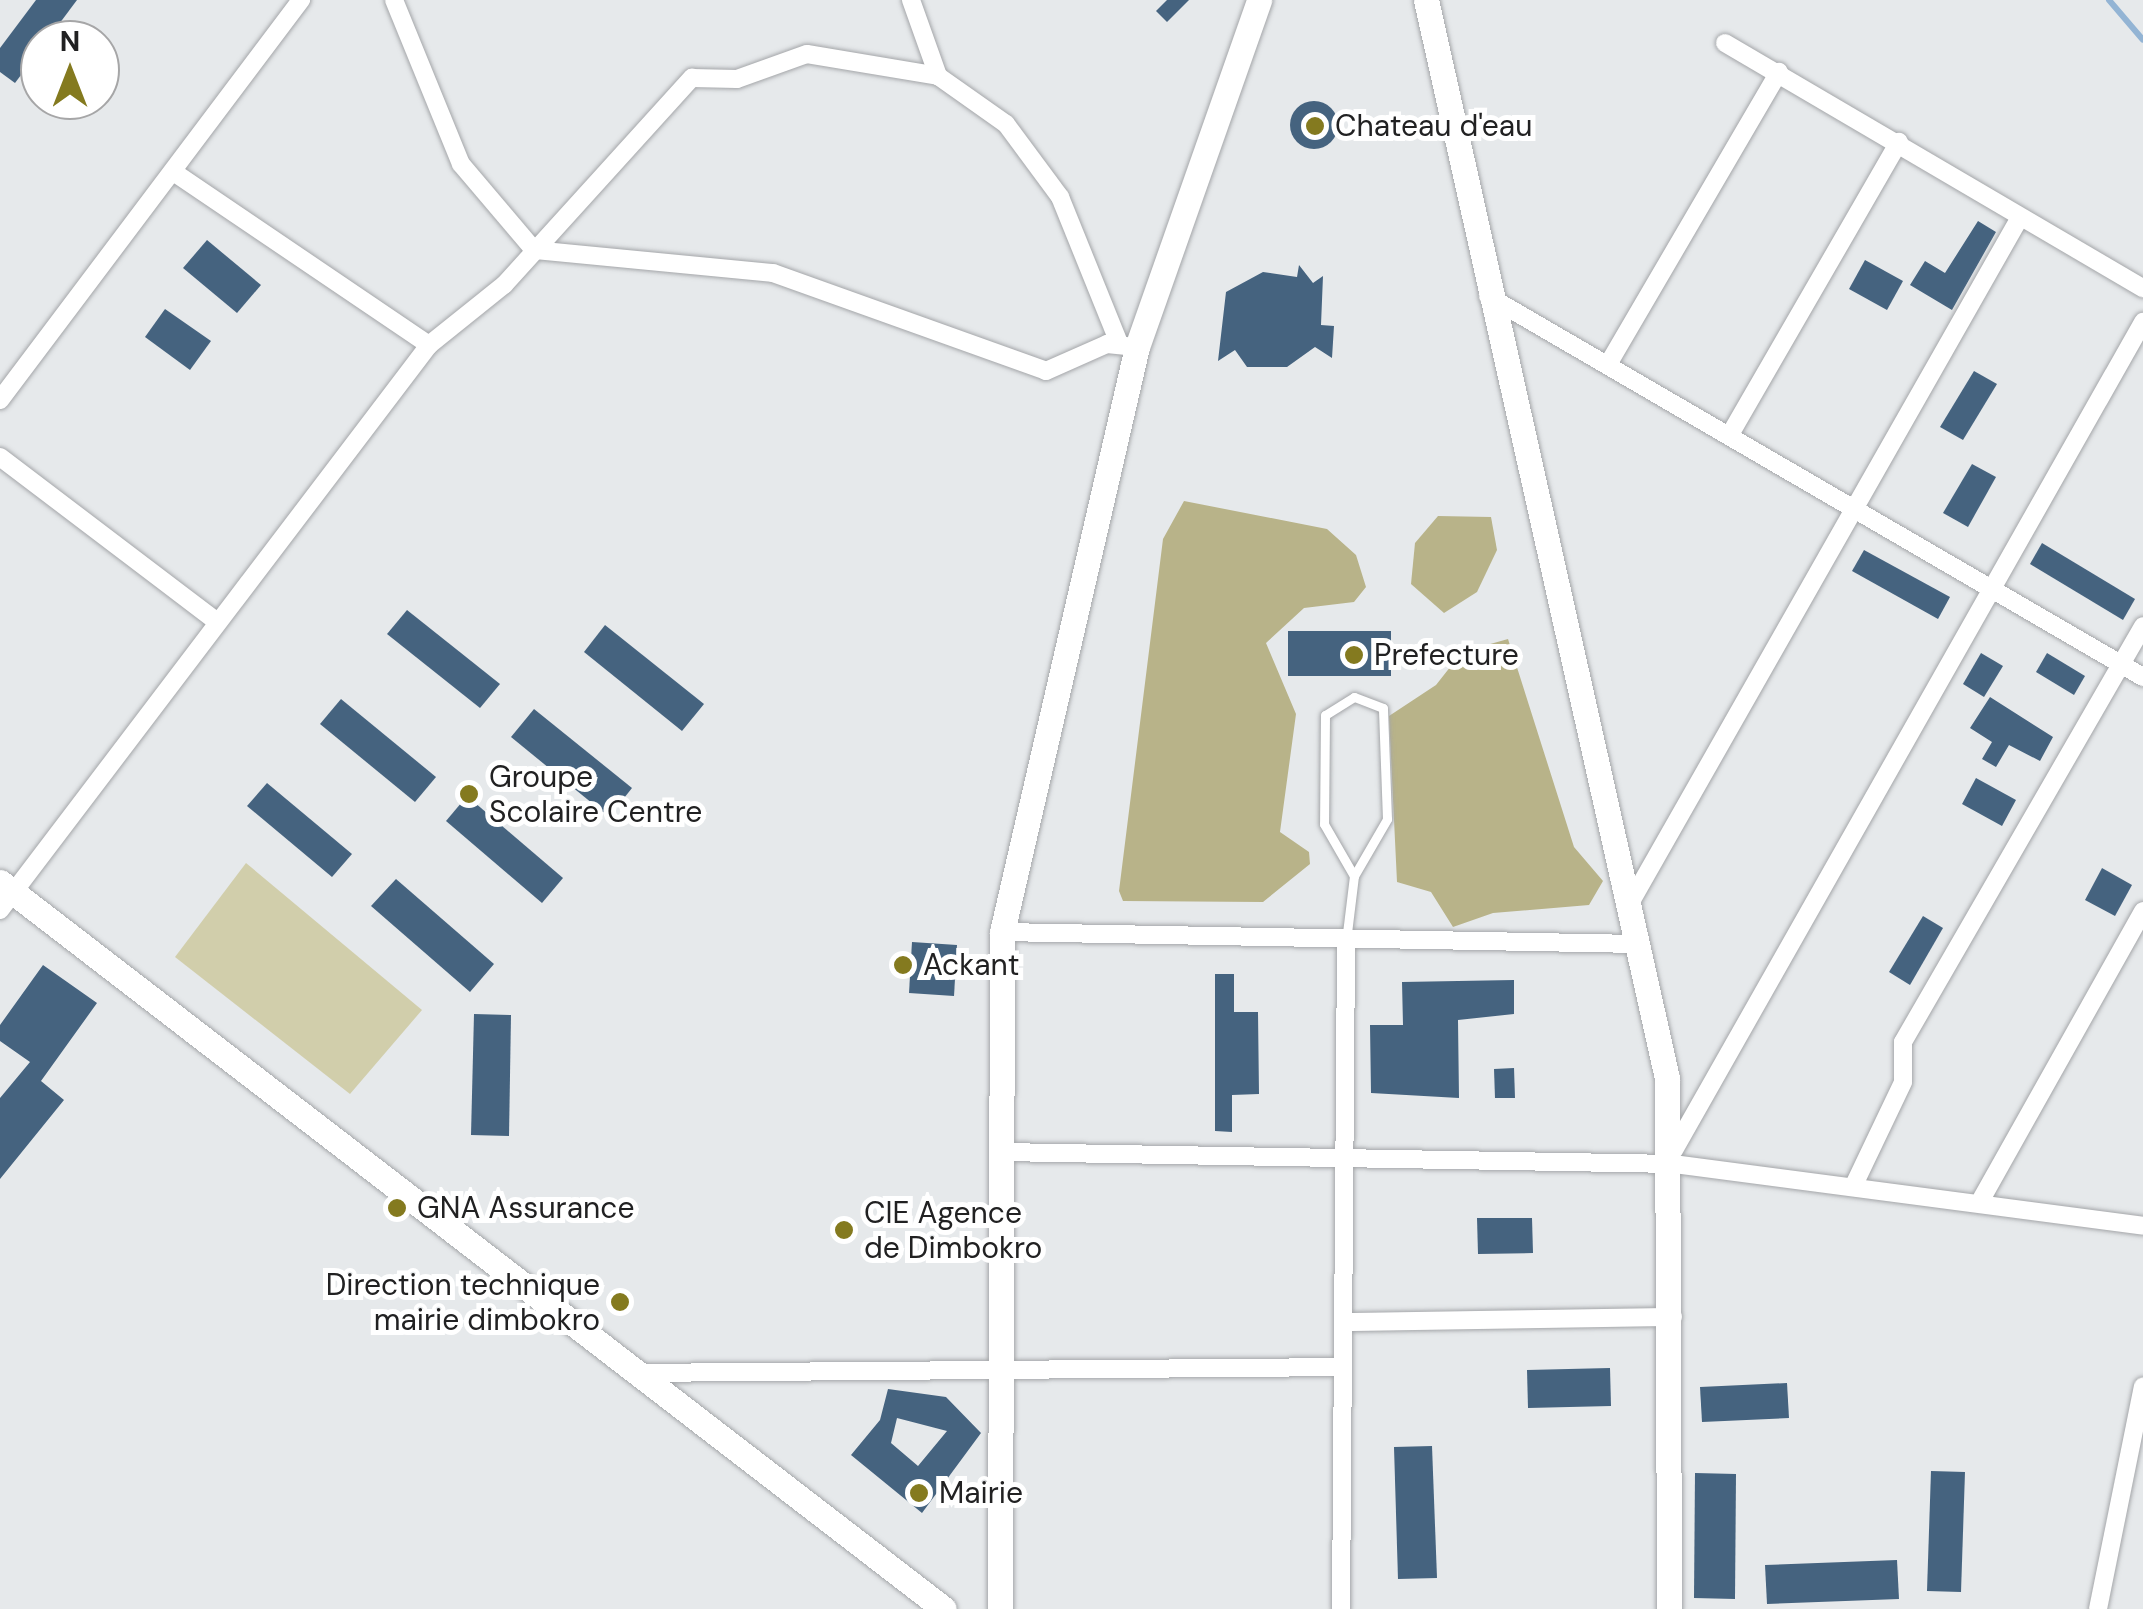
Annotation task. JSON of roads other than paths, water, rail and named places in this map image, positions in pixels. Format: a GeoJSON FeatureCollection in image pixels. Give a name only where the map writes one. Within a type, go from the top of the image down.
{"type":"FeatureCollection","features":[{"type":"Feature","properties":{"kind":"main road"},"geometry":{"type":"LineString","coordinates":[[1000,1609],[1002,932],[1128,345],[1259,0]]}},
{"type":"Feature","properties":{"kind":"main road"},"geometry":{"type":"LineString","coordinates":[[1426,0],[1488,296],[1638,944],[1674,1157],[1670,1609]]}},
{"type":"Feature","properties":{"kind":"main road"},"geometry":{"type":"LineString","coordinates":[[5,895],[944,1609]]}},
{"type":"Feature","properties":{"kind":"street"},"geometry":{"type":"LineString","coordinates":[[0,400],[302,0]]}},
{"type":"Feature","properties":{"kind":"street"},"geometry":{"type":"LineString","coordinates":[[5,895],[429,345],[534,250],[696,76],[737,79],[806,54],[938,76],[1006,124],[1051,184],[1089,254],[1128,345],[1046,371],[773,273],[534,250],[461,164],[394,0]]}},
{"type":"Feature","properties":{"kind":"street"},"geometry":{"type":"LineString","coordinates":[[910,0],[938,76]]}},
{"type":"Feature","properties":{"kind":"street"},"geometry":{"type":"LineString","coordinates":[[1725,43],[2143,288]]}},
{"type":"Feature","properties":{"kind":"street"},"geometry":{"type":"LineString","coordinates":[[1610,361],[1778,72]]}},
{"type":"Feature","properties":{"kind":"street"},"geometry":{"type":"LineString","coordinates":[[1732,431],[1899,142]]}},
{"type":"Feature","properties":{"kind":"street"},"geometry":{"type":"LineString","coordinates":[[175,173],[429,345]]}},
{"type":"Feature","properties":{"kind":"street"},"geometry":{"type":"LineString","coordinates":[[1629,905],[2020,218]]}},
{"type":"Feature","properties":{"kind":"street"},"geometry":{"type":"LineString","coordinates":[[1488,296],[1860,504],[2143,678]]}},
{"type":"Feature","properties":{"kind":"street"},"geometry":{"type":"LineString","coordinates":[[1674,1157],[1991,584],[2143,322]]}},
{"type":"Feature","properties":{"kind":"street"},"geometry":{"type":"LineString","coordinates":[[0,457],[215,620]]}},
{"type":"Feature","properties":{"kind":"street"},"geometry":{"type":"LineString","coordinates":[[1853,1186],[1904,1082],[1904,1042],[2143,626]]}},
{"type":"Feature","properties":{"kind":"street"},"geometry":{"type":"LineString","coordinates":[[1982,1198],[2143,911]]}},
{"type":"Feature","properties":{"kind":"street"},"geometry":{"type":"LineString","coordinates":[[1002,932],[1638,944]]}},
{"type":"Feature","properties":{"kind":"street"},"geometry":{"type":"LineString","coordinates":[[1341,1609],[1346,940]]}},
{"type":"Feature","properties":{"kind":"street"},"geometry":{"type":"LineString","coordinates":[[1001,1152],[1674,1157],[1853,1186],[1982,1198],[2143,1226]]}},
{"type":"Feature","properties":{"kind":"street"},"geometry":{"type":"LineString","coordinates":[[1346,1322],[1673,1317]]}},
{"type":"Feature","properties":{"kind":"street"},"geometry":{"type":"LineString","coordinates":[[630,1372],[1002,1366],[1342,1368]]}},
{"type":"Feature","properties":{"kind":"street"},"geometry":{"type":"LineString","coordinates":[[2098,1609],[2143,1386]]}},
{"type":"Feature","properties":{"kind":"lane"},"geometry":{"type":"LineString","coordinates":[[1346,940],[1354,876],[1387,819],[1383,708],[1354,697],[1325,715],[1324,824],[1354,876]]}},
{"type":"Feature","properties":{"kind":"waterway"},"geometry":{"type":"LineString","coordinates":[[2109,0],[2143,40]]}},
{"type":"Feature","properties":{"kind":"place","name":"Chateau d'eau"},"geometry":{"type":"Point","coordinates":[1315,126]}},
{"type":"Feature","properties":{"kind":"place","name":"Prefecture"},"geometry":{"type":"Point","coordinates":[1354,655]}},
{"type":"Feature","properties":{"kind":"place","name":"Groupe Scolaire Centre"},"geometry":{"type":"Point","coordinates":[469,794]}},
{"type":"Feature","properties":{"kind":"place","name":"Ackant"},"geometry":{"type":"Point","coordinates":[903,965]}},
{"type":"Feature","properties":{"kind":"place","name":"GNA Assurance"},"geometry":{"type":"Point","coordinates":[397,1208]}},
{"type":"Feature","properties":{"kind":"place","name":"CIE Agence de Dimbokro"},"geometry":{"type":"Point","coordinates":[844,1230]}},
{"type":"Feature","properties":{"kind":"place","name":"Direction technique mairie dimbokro"},"geometry":{"type":"Point","coordinates":[620,1302]}},
{"type":"Feature","properties":{"kind":"place","name":"Mairie"},"geometry":{"type":"Point","coordinates":[919,1493]}}]}
